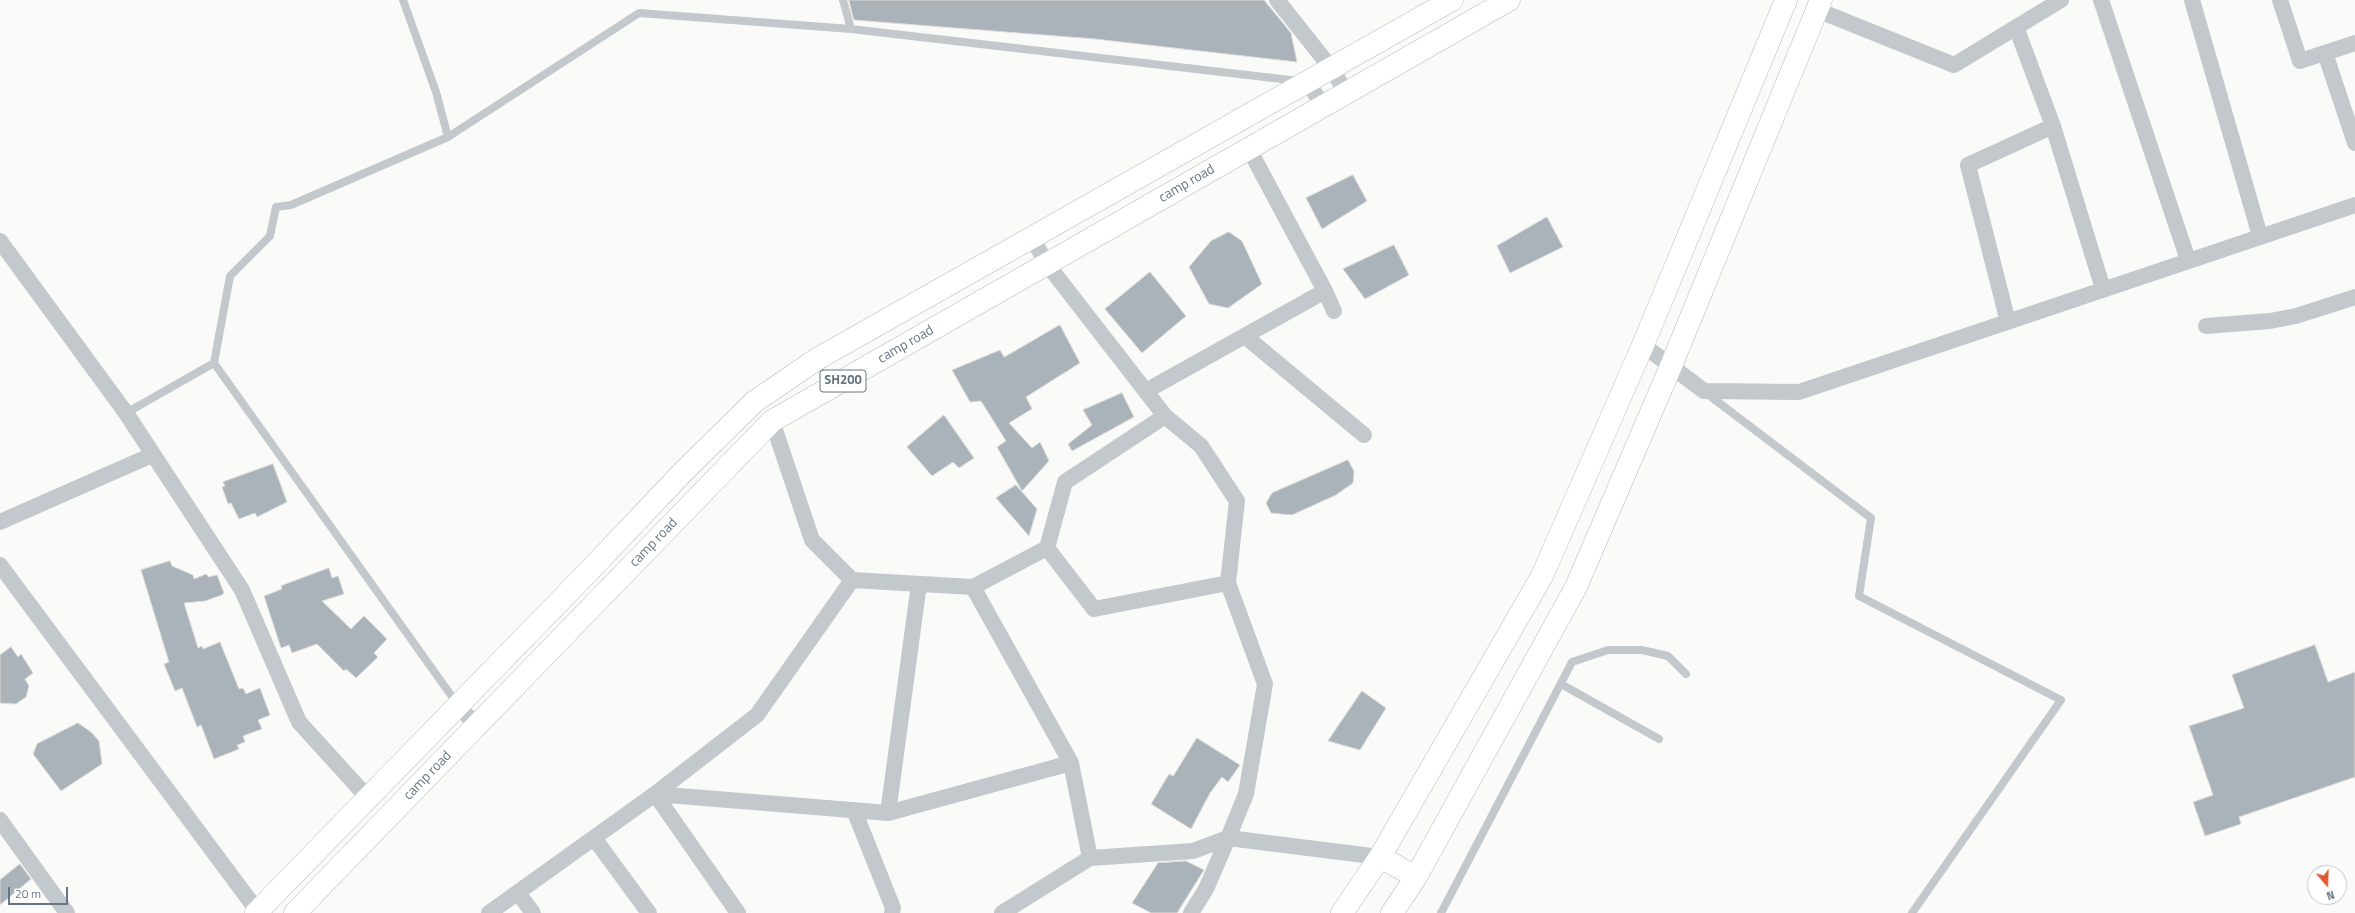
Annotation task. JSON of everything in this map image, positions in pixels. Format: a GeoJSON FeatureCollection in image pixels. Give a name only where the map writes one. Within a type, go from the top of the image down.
{"type":"FeatureCollection","features":[{"type":"Feature","properties":{"kind":"main road","name":"camp road"},"geometry":{"type":"LineString","coordinates":[[257,912],[682,473],[754,402],[817,358],[1452,0]]}},
{"type":"Feature","properties":{"kind":"main road","name":"camp road"},"geometry":{"type":"LineString","coordinates":[[295,913],[772,421],[1509,0]]}},
{"type":"Feature","properties":{"kind":"main road"},"geometry":{"type":"LineString","coordinates":[[1342,913],[1380,857],[1542,576],[1643,345],[1786,0]]}},
{"type":"Feature","properties":{"kind":"main road"},"geometry":{"type":"LineString","coordinates":[[1392,913],[1416,876],[1576,586],[1671,366],[1819,5]]}},
{"type":"Feature","properties":{"kind":"main road"},"geometry":{"type":"LineString","coordinates":[[1380,857],[1416,876]]}},
{"type":"Feature","properties":{"kind":"street"},"geometry":{"type":"LineString","coordinates":[[1277,0],[1331,68],[1346,92]]}},
{"type":"Feature","properties":{"kind":"street"},"geometry":{"type":"LineString","coordinates":[[1819,5],[1954,65],[2061,0]]}},
{"type":"Feature","properties":{"kind":"street"},"geometry":{"type":"LineString","coordinates":[[2101,0],[2188,260]]}},
{"type":"Feature","properties":{"kind":"street"},"geometry":{"type":"LineString","coordinates":[[2192,0],[2260,236]]}},
{"type":"Feature","properties":{"kind":"street"},"geometry":{"type":"LineString","coordinates":[[2280,0],[2300,61],[2355,44]]}},
{"type":"Feature","properties":{"kind":"street"},"geometry":{"type":"LineString","coordinates":[[2016,27],[2053,126],[2103,289]]}},
{"type":"Feature","properties":{"kind":"street"},"geometry":{"type":"LineString","coordinates":[[2325,53],[2355,143]]}},
{"type":"Feature","properties":{"kind":"street"},"geometry":{"type":"LineString","coordinates":[[1307,82],[1323,105]]}},
{"type":"Feature","properties":{"kind":"street"},"geometry":{"type":"LineString","coordinates":[[2008,322],[1968,165],[2053,126]]}},
{"type":"Feature","properties":{"kind":"street"},"geometry":{"type":"LineString","coordinates":[[1249,149],[1326,291],[1334,311]]}},
{"type":"Feature","properties":{"kind":"street"},"geometry":{"type":"LineString","coordinates":[[1643,345],[1704,391],[1799,392],[2355,205]]}},
{"type":"Feature","properties":{"kind":"street"},"geometry":{"type":"LineString","coordinates":[[1032,238],[1047,264],[1165,416],[1201,446],[1237,501],[1228,583],[1265,684],[1246,794],[1206,889],[1191,913]]}},
{"type":"Feature","properties":{"kind":"street"},"geometry":{"type":"LineString","coordinates":[[0,241],[126,413],[152,455],[242,590],[299,722],[368,798]]}},
{"type":"Feature","properties":{"kind":"street"},"geometry":{"type":"LineString","coordinates":[[1146,391],[1246,337],[1326,291]]}},
{"type":"Feature","properties":{"kind":"street"},"geometry":{"type":"LineString","coordinates":[[2206,326],[2270,321],[2296,316],[2355,297]]}},
{"type":"Feature","properties":{"kind":"street"},"geometry":{"type":"LineString","coordinates":[[1246,337],[1364,435]]}},
{"type":"Feature","properties":{"kind":"street"},"geometry":{"type":"LineString","coordinates":[[772,421],[812,540],[852,580],[973,587],[1047,548],[1065,482],[1165,416]]}},
{"type":"Feature","properties":{"kind":"street"},"geometry":{"type":"LineString","coordinates":[[0,522],[152,455]]}},
{"type":"Feature","properties":{"kind":"street"},"geometry":{"type":"LineString","coordinates":[[1047,548],[1094,609],[1228,583]]}},
{"type":"Feature","properties":{"kind":"street"},"geometry":{"type":"LineString","coordinates":[[0,565],[257,912]]}},
{"type":"Feature","properties":{"kind":"street"},"geometry":{"type":"LineString","coordinates":[[489,913],[506,909],[518,893],[655,794],[757,715],[852,580]]}},
{"type":"Feature","properties":{"kind":"street"},"geometry":{"type":"LineString","coordinates":[[888,813],[919,584]]}},
{"type":"Feature","properties":{"kind":"street"},"geometry":{"type":"LineString","coordinates":[[973,587],[1071,763],[1090,858]]}},
{"type":"Feature","properties":{"kind":"street"},"geometry":{"type":"LineString","coordinates":[[458,706],[477,726]]}},
{"type":"Feature","properties":{"kind":"street"},"geometry":{"type":"LineString","coordinates":[[655,794],[888,813],[1071,763]]}},
{"type":"Feature","properties":{"kind":"street"},"geometry":{"type":"LineString","coordinates":[[655,794],[738,913]]}},
{"type":"Feature","properties":{"kind":"street"},"geometry":{"type":"LineString","coordinates":[[854,810],[897,911]]}},
{"type":"Feature","properties":{"kind":"street"},"geometry":{"type":"LineString","coordinates":[[0,820],[66,913]]}},
{"type":"Feature","properties":{"kind":"street"},"geometry":{"type":"LineString","coordinates":[[594,838],[649,913]]}},
{"type":"Feature","properties":{"kind":"street"},"geometry":{"type":"LineString","coordinates":[[1002,913],[1090,858],[1193,851],[1228,838],[1380,857]]}},
{"type":"Feature","properties":{"kind":"street"},"geometry":{"type":"LineString","coordinates":[[518,893],[533,913]]}},
{"type":"Feature","properties":{"kind":"lane"},"geometry":{"type":"LineString","coordinates":[[403,0],[436,92],[448,137]]}},
{"type":"Feature","properties":{"kind":"lane"},"geometry":{"type":"LineString","coordinates":[[842,0],[852,29]]}},
{"type":"Feature","properties":{"kind":"lane"},"geometry":{"type":"LineString","coordinates":[[458,706],[214,363],[230,276],[270,236],[276,207],[291,205],[448,137],[639,13],[852,29],[1307,82]]}},
{"type":"Feature","properties":{"kind":"lane"},"geometry":{"type":"LineString","coordinates":[[126,413],[214,363]]}},
{"type":"Feature","properties":{"kind":"lane"},"geometry":{"type":"LineString","coordinates":[[1704,391],[1871,518],[1859,596],[2061,700],[1912,913]]}},
{"type":"Feature","properties":{"kind":"lane"},"geometry":{"type":"LineString","coordinates":[[1441,913],[1572,662],[1608,650],[1642,650],[1668,656],[1686,674]]}},
{"type":"Feature","properties":{"kind":"lane"},"geometry":{"type":"LineString","coordinates":[[1561,684],[1659,739]]}},
{"type":"Feature","properties":{"kind":"building"},"geometry":{"type":"Polygon","coordinates":[[[849,0],[1264,0],[1291,33],[1297,62],[1095,39],[854,20],[849,0]]]}},
{"type":"Feature","properties":{"kind":"building"},"geometry":{"type":"Polygon","coordinates":[[[1353,175],[1367,201],[1322,229],[1306,198],[1353,175]]]}},
{"type":"Feature","properties":{"kind":"building"},"geometry":{"type":"Polygon","coordinates":[[[1547,217],[1563,247],[1510,273],[1497,246],[1547,217]]]}},
{"type":"Feature","properties":{"kind":"building"},"geometry":{"type":"Polygon","coordinates":[[[1229,232],[1242,241],[1262,284],[1228,308],[1209,304],[1189,267],[1211,241],[1229,232]]]}},
{"type":"Feature","properties":{"kind":"building"},"geometry":{"type":"Polygon","coordinates":[[[1394,245],[1409,275],[1365,299],[1343,269],[1394,245]]]}},
{"type":"Feature","properties":{"kind":"building"},"geometry":{"type":"Polygon","coordinates":[[[1150,272],[1186,316],[1142,353],[1105,309],[1150,272]]]}},
{"type":"Feature","properties":{"kind":"building"},"geometry":{"type":"Polygon","coordinates":[[[1060,325],[1080,363],[1026,397],[1032,409],[1009,423],[1032,448],[1040,442],[1049,461],[1022,491],[997,447],[1006,441],[981,401],[970,402],[952,370],[1000,350],[1004,357],[1060,325]]]}},
{"type":"Feature","properties":{"kind":"building"},"geometry":{"type":"Polygon","coordinates":[[[1122,393],[1134,417],[1072,451],[1068,444],[1092,425],[1083,410],[1122,393]]]}},
{"type":"Feature","properties":{"kind":"building"},"geometry":{"type":"Polygon","coordinates":[[[944,415],[974,458],[959,468],[953,462],[932,476],[907,447],[944,415]]]}},
{"type":"Feature","properties":{"kind":"building"},"geometry":{"type":"Polygon","coordinates":[[[1348,460],[1354,471],[1353,483],[1336,495],[1292,515],[1271,513],[1266,503],[1272,493],[1348,460]]]}},
{"type":"Feature","properties":{"kind":"building"},"geometry":{"type":"Polygon","coordinates":[[[273,464],[287,502],[257,517],[255,513],[239,519],[231,503],[228,504],[222,487],[225,486],[223,482],[273,464]]]}},
{"type":"Feature","properties":{"kind":"building"},"geometry":{"type":"Polygon","coordinates":[[[1016,485],[1037,509],[1029,536],[996,498],[1016,485]]]}},
{"type":"Feature","properties":{"kind":"building"},"geometry":{"type":"Polygon","coordinates":[[[170,561],[172,566],[193,575],[194,579],[206,574],[209,577],[217,575],[224,593],[222,595],[205,601],[184,603],[198,648],[202,646],[203,649],[220,642],[239,689],[243,688],[246,694],[260,688],[270,715],[258,720],[262,729],[243,736],[245,742],[237,745],[239,749],[214,759],[201,725],[197,727],[182,688],[175,691],[164,664],[169,662],[141,570],[170,561]]]}},
{"type":"Feature","properties":{"kind":"building"},"geometry":{"type":"Polygon","coordinates":[[[329,568],[332,578],[338,576],[344,594],[322,601],[351,629],[364,616],[387,639],[374,653],[378,657],[356,678],[346,669],[344,671],[317,644],[292,653],[289,645],[281,648],[264,596],[282,589],[281,586],[329,568]]]}},
{"type":"Feature","properties":{"kind":"building"},"geometry":{"type":"Polygon","coordinates":[[[2315,645],[2328,682],[2355,672],[2355,777],[2239,817],[2241,824],[2205,836],[2193,802],[2213,795],[2189,726],[2244,708],[2232,675],[2315,645]]]}},
{"type":"Feature","properties":{"kind":"building"},"geometry":{"type":"Polygon","coordinates":[[[11,647],[18,657],[21,654],[33,673],[25,679],[29,686],[26,697],[16,704],[0,703],[0,655],[11,647]]]}},
{"type":"Feature","properties":{"kind":"building"},"geometry":{"type":"Polygon","coordinates":[[[1362,691],[1386,708],[1360,750],[1328,741],[1362,691]]]}},
{"type":"Feature","properties":{"kind":"building"},"geometry":{"type":"Polygon","coordinates":[[[78,723],[91,732],[99,741],[102,764],[61,791],[33,754],[37,744],[78,723]]]}},
{"type":"Feature","properties":{"kind":"building"},"geometry":{"type":"Polygon","coordinates":[[[1197,738],[1240,765],[1228,782],[1222,777],[1210,793],[1191,829],[1151,804],[1169,774],[1173,776],[1197,738]]]}},
{"type":"Feature","properties":{"kind":"building"},"geometry":{"type":"Polygon","coordinates":[[[1186,861],[1204,870],[1177,913],[1151,913],[1132,903],[1158,863],[1186,861]]]}},
{"type":"Feature","properties":{"kind":"building"},"geometry":{"type":"Polygon","coordinates":[[[20,864],[31,879],[0,905],[0,880],[20,864]]]}}]}
